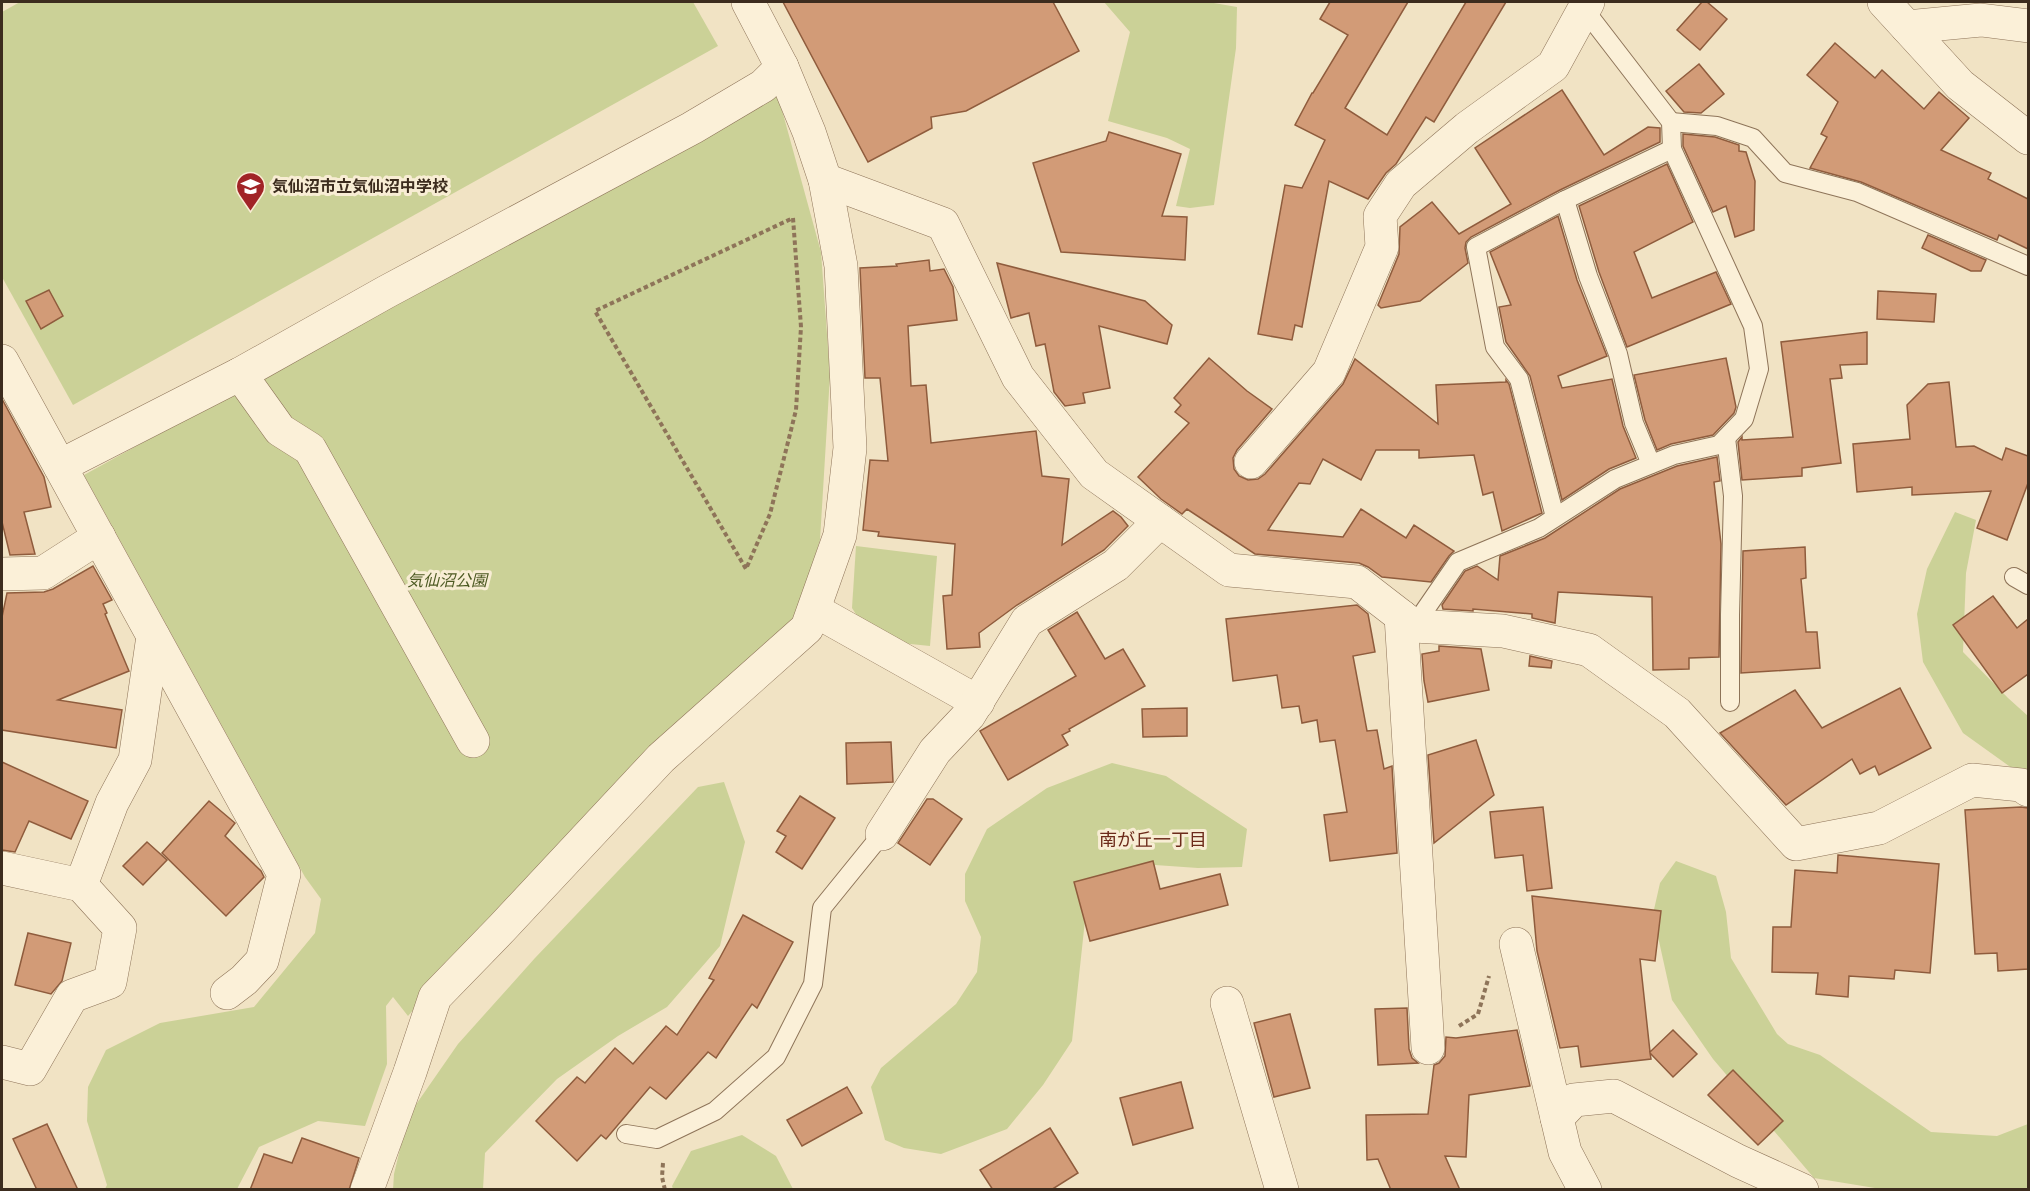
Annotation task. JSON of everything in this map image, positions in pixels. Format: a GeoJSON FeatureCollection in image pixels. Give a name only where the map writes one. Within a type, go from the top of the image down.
{"type":"FeatureCollection","features":[{"type":"Feature","properties":{"kind":"street"},"geometry":{"type":"LineString","coordinates":[[367,1190],[435,997],[661,758],[807,628],[840,535],[850,448],[841,266],[825,180],[809,132],[782,67],[748,2]]}},
{"type":"Feature","properties":{"kind":"street"},"geometry":{"type":"LineString","coordinates":[[1884,2],[1960,85],[2028,138]]}},
{"type":"Feature","properties":{"kind":"street"},"geometry":{"type":"LineString","coordinates":[[1251,462],[1329,372],[1382,247],[1380,216],[1401,184],[1467,128],[1553,66],[1586,5]]}},
{"type":"Feature","properties":{"kind":"street"},"geometry":{"type":"LineString","coordinates":[[1907,27],[1981,20],[2028,26]]}},
{"type":"Feature","properties":{"kind":"street"},"geometry":{"type":"LineString","coordinates":[[60,466],[240,374],[396,287],[692,128],[763,86],[782,67]]}},
{"type":"Feature","properties":{"kind":"street"},"geometry":{"type":"LineString","coordinates":[[825,180],[943,224],[1018,377],[1094,474],[1229,570],[1357,582],[1408,621],[1503,631],[1589,650],[1677,713],[1796,844],[1879,828],[1972,780],[2021,785],[2028,790]]}},
{"type":"Feature","properties":{"kind":"street"},"geometry":{"type":"LineString","coordinates":[[2,361],[284,874],[262,961],[244,980],[227,993]]}},
{"type":"Feature","properties":{"kind":"street"},"geometry":{"type":"LineString","coordinates":[[240,374],[280,430],[310,449],[473,741]]}},
{"type":"Feature","properties":{"kind":"street"},"geometry":{"type":"LineString","coordinates":[[882,834],[935,751],[969,715],[978,702],[1027,621],[1116,565],[1160,521]]}},
{"type":"Feature","properties":{"kind":"street"},"geometry":{"type":"LineString","coordinates":[[2,574],[43,573],[99,537]]}},
{"type":"Feature","properties":{"kind":"street"},"geometry":{"type":"LineString","coordinates":[[814,610],[978,702]]}},
{"type":"Feature","properties":{"kind":"street"},"geometry":{"type":"LineString","coordinates":[[1408,621],[1427,1039]]}},
{"type":"Feature","properties":{"kind":"street"},"geometry":{"type":"LineString","coordinates":[[81,885],[112,803],[135,760],[153,636]]}},
{"type":"Feature","properties":{"kind":"street"},"geometry":{"type":"LineString","coordinates":[[2,868],[81,885],[120,928],[110,982],[72,996],[30,1069],[2,1062]]}},
{"type":"Feature","properties":{"kind":"street"},"geometry":{"type":"LineString","coordinates":[[1516,944],[1565,1152],[1585,1190]]}},
{"type":"Feature","properties":{"kind":"street"},"geometry":{"type":"LineString","coordinates":[[1227,1003],[1282,1190]]}},
{"type":"Feature","properties":{"kind":"street"},"geometry":{"type":"LineString","coordinates":[[1557,1118],[1574,1100],[1614,1096],[1738,1161],[1802,1190]]}},
{"type":"Feature","properties":{"kind":"lane"},"geometry":{"type":"LineString","coordinates":[[1408,621],[1458,562],[1539,528],[1615,479],[1674,455],[1719,445],[1744,418],[1759,369],[1753,326],[1672,149],[1671,122],[1586,5]]}},
{"type":"Feature","properties":{"kind":"lane"},"geometry":{"type":"LineString","coordinates":[[1671,122],[1717,126],[1752,138],[1785,172],[1857,192],[2028,266]]}},
{"type":"Feature","properties":{"kind":"lane"},"geometry":{"type":"LineString","coordinates":[[1555,517],[1518,379],[1495,347],[1476,247],[1565,200],[1672,149]]}},
{"type":"Feature","properties":{"kind":"lane"},"geometry":{"type":"LineString","coordinates":[[1565,200],[1588,276],[1617,354],[1634,423],[1651,464]]}},
{"type":"Feature","properties":{"kind":"lane"},"geometry":{"type":"LineString","coordinates":[[1726,438],[1733,496],[1730,702]]}},
{"type":"Feature","properties":{"kind":"lane"},"geometry":{"type":"LineString","coordinates":[[626,1134],[657,1138],[715,1111],[776,1057],[813,984],[822,908],[882,834]]}},
{"type":"Feature","properties":{"kind":"path"},"geometry":{"type":"LineString","coordinates":[[793,218],[801,327],[796,410],[770,514],[746,569],[595,311],[793,218]]}},
{"type":"Feature","properties":{"kind":"path"},"geometry":{"type":"LineString","coordinates":[[1427,1039],[1454,1029],[1478,1014],[1494,959],[1502,946],[1516,944]]}},
{"type":"Feature","properties":{"kind":"green space","name":"気仙沼市立気仙沼中学校"},"geometry":{"type":"Polygon","coordinates":[[[20,2],[693,2],[718,46],[73,405],[2,277],[2,12],[20,2]]]}},
{"type":"Feature","properties":{"kind":"green space"},"geometry":{"type":"Polygon","coordinates":[[[1104,2],[1208,2],[1237,7],[1236,48],[1214,205],[1190,208],[1176,206],[1190,149],[1167,138],[1108,121],[1130,32],[1104,2]]]}},
{"type":"Feature","properties":{"kind":"green space","name":"気仙沼公園"},"geometry":{"type":"Polygon","coordinates":[[[777,92],[821,252],[830,375],[820,540],[794,623],[506,903],[408,1016],[393,997],[386,1006],[387,1064],[365,1126],[318,1121],[259,1147],[237,1189],[105,1189],[107,1185],[87,1121],[88,1087],[106,1050],[160,1023],[254,1007],[315,933],[321,899],[305,877],[84,475],[777,92]]]}},
{"type":"Feature","properties":{"kind":"green space"},"geometry":{"type":"Polygon","coordinates":[[[1955,512],[1976,520],[1966,573],[1963,652],[2028,716],[2028,775],[2016,771],[1963,733],[1923,662],[1917,614],[1927,569],[1955,512]]]}},
{"type":"Feature","properties":{"kind":"green space"},"geometry":{"type":"Polygon","coordinates":[[[856,546],[937,556],[930,646],[891,642],[861,622],[852,608],[856,546]]]}},
{"type":"Feature","properties":{"kind":"green space"},"geometry":{"type":"Polygon","coordinates":[[[1112,763],[1166,776],[1247,829],[1242,867],[1198,868],[1155,865],[1108,878],[1086,911],[1072,1041],[1043,1085],[1007,1129],[941,1154],[904,1148],[885,1140],[871,1087],[881,1068],[956,1004],[977,972],[981,937],[965,901],[965,874],[987,829],[1047,788],[1112,763]]]}},
{"type":"Feature","properties":{"kind":"green space"},"geometry":{"type":"Polygon","coordinates":[[[724,782],[745,842],[720,946],[667,1007],[618,1036],[557,1079],[485,1153],[483,1189],[393,1190],[394,1174],[408,1116],[458,1044],[535,958],[698,787],[724,782]]]}},
{"type":"Feature","properties":{"kind":"green space"},"geometry":{"type":"Polygon","coordinates":[[[1676,861],[1716,876],[1726,912],[1731,958],[1777,1034],[1788,1044],[1820,1055],[1931,1132],[1997,1136],[2028,1124],[2028,1189],[1881,1189],[1814,1178],[1713,1059],[1672,1000],[1653,914],[1660,883],[1676,861]]]}},
{"type":"Feature","properties":{"kind":"green space"},"geometry":{"type":"Polygon","coordinates":[[[742,1135],[776,1156],[793,1189],[673,1189],[672,1186],[691,1151],[742,1135]]]}},
{"type":"Feature","properties":{"kind":"building"},"geometry":{"type":"Polygon","coordinates":[[[783,2],[1053,2],[1079,51],[966,111],[931,117],[932,128],[868,162],[783,2]]]}},
{"type":"Feature","properties":{"kind":"building"},"geometry":{"type":"Polygon","coordinates":[[[1330,2],[1408,2],[1345,108],[1387,135],[1466,2],[1506,2],[1434,122],[1426,117],[1396,164],[1386,173],[1368,199],[1329,181],[1302,327],[1295,325],[1292,340],[1258,334],[1285,185],[1302,188],[1325,140],[1295,125],[1348,35],[1320,19],[1330,2]]]}},
{"type":"Feature","properties":{"kind":"building"},"geometry":{"type":"Polygon","coordinates":[[[1702,2],[1707,2],[1727,19],[1700,50],[1677,30],[1702,2]]]}},
{"type":"Feature","properties":{"kind":"building"},"geometry":{"type":"Polygon","coordinates":[[[1835,43],[1875,78],[1882,70],[1924,109],[1939,92],[1969,118],[1941,150],[1991,173],[1988,179],[2028,199],[2028,249],[1999,235],[1997,240],[1861,182],[1810,168],[1827,137],[1821,134],[1838,102],[1807,75],[1835,43]]]}},
{"type":"Feature","properties":{"kind":"building"},"geometry":{"type":"Polygon","coordinates":[[[1699,64],[1724,94],[1701,113],[1684,112],[1666,91],[1699,64]]]}},
{"type":"Feature","properties":{"kind":"building"},"geometry":{"type":"Polygon","coordinates":[[[1562,90],[1604,155],[1648,127],[1660,128],[1660,142],[1560,190],[1471,237],[1466,242],[1465,248],[1468,263],[1420,301],[1381,308],[1378,305],[1399,254],[1400,227],[1432,202],[1459,234],[1511,204],[1475,148],[1562,90]]]}},
{"type":"Feature","properties":{"kind":"building"},"geometry":{"type":"Polygon","coordinates":[[[1109,132],[1181,154],[1162,216],[1187,217],[1185,260],[1061,252],[1033,163],[1106,141],[1109,132]]]}},
{"type":"Feature","properties":{"kind":"building"},"geometry":{"type":"Polygon","coordinates":[[[1683,134],[1715,137],[1739,145],[1739,151],[1746,152],[1755,181],[1754,230],[1735,237],[1726,206],[1713,212],[1683,146],[1683,134]]]}},
{"type":"Feature","properties":{"kind":"building"},"geometry":{"type":"Polygon","coordinates":[[[1667,164],[1693,222],[1634,252],[1652,298],[1716,272],[1731,304],[1627,347],[1599,272],[1579,206],[1667,164]]]}},
{"type":"Feature","properties":{"kind":"building"},"geometry":{"type":"Polygon","coordinates":[[[1558,216],[1577,280],[1607,356],[1558,376],[1562,388],[1612,379],[1623,426],[1636,458],[1609,469],[1562,500],[1530,376],[1506,342],[1499,307],[1511,305],[1490,252],[1558,216]]]}},
{"type":"Feature","properties":{"kind":"building"},"geometry":{"type":"Polygon","coordinates":[[[1928,235],[1986,260],[1981,271],[1971,271],[1922,248],[1928,235]]]}},
{"type":"Feature","properties":{"kind":"building"},"geometry":{"type":"Polygon","coordinates":[[[929,260],[930,271],[944,269],[953,287],[957,320],[908,326],[911,386],[926,385],[931,443],[1036,431],[1042,476],[1069,479],[1062,545],[1113,511],[1128,526],[1104,550],[1017,605],[979,633],[980,647],[947,649],[943,596],[952,595],[955,544],[878,536],[879,532],[863,530],[870,460],[888,461],[880,378],[865,378],[860,268],[897,266],[896,264],[929,260]]]}},
{"type":"Feature","properties":{"kind":"building"},"geometry":{"type":"Polygon","coordinates":[[[997,263],[1145,301],[1172,325],[1167,344],[1099,326],[1110,388],[1083,393],[1085,403],[1065,406],[1054,392],[1045,344],[1036,346],[1029,313],[1011,318],[997,263]]]}},
{"type":"Feature","properties":{"kind":"building"},"geometry":{"type":"Polygon","coordinates":[[[49,290],[63,316],[41,329],[26,301],[49,290]]]}},
{"type":"Feature","properties":{"kind":"building"},"geometry":{"type":"Polygon","coordinates":[[[1878,291],[1936,294],[1934,322],[1877,319],[1878,291]]]}},
{"type":"Feature","properties":{"kind":"building"},"geometry":{"type":"Polygon","coordinates":[[[1867,332],[1867,364],[1840,365],[1842,378],[1830,379],[1841,463],[1802,468],[1802,476],[1742,480],[1738,442],[1742,437],[1742,440],[1793,437],[1781,342],[1867,332]]]}},
{"type":"Feature","properties":{"kind":"building"},"geometry":{"type":"Polygon","coordinates":[[[1209,358],[1272,409],[1237,450],[1233,458],[1234,469],[1239,476],[1248,480],[1258,479],[1265,474],[1343,384],[1355,359],[1438,424],[1436,385],[1506,382],[1506,380],[1509,384],[1542,513],[1502,531],[1493,492],[1483,495],[1474,455],[1419,458],[1419,450],[1376,450],[1361,480],[1323,459],[1310,484],[1299,483],[1268,530],[1343,537],[1361,509],[1406,538],[1414,525],[1454,551],[1431,582],[1382,577],[1359,563],[1255,554],[1187,509],[1182,514],[1161,499],[1138,477],[1189,423],[1175,412],[1181,405],[1174,398],[1209,358]]]}},
{"type":"Feature","properties":{"kind":"building"},"geometry":{"type":"Polygon","coordinates":[[[1726,358],[1736,407],[1734,413],[1713,435],[1671,444],[1657,450],[1645,420],[1634,375],[1726,358]]]}},
{"type":"Feature","properties":{"kind":"building"},"geometry":{"type":"Polygon","coordinates":[[[1949,382],[1956,447],[1974,446],[2002,460],[2006,448],[2028,456],[2028,483],[2007,540],[1977,528],[1991,491],[1912,495],[1912,487],[1857,492],[1853,444],[1910,439],[1907,405],[1928,384],[1949,382]]]}},
{"type":"Feature","properties":{"kind":"building"},"geometry":{"type":"Polygon","coordinates":[[[2,399],[44,477],[51,507],[24,512],[35,554],[10,555],[2,522],[2,399]]]}},
{"type":"Feature","properties":{"kind":"building"},"geometry":{"type":"Polygon","coordinates":[[[1717,457],[1720,481],[1714,482],[1721,544],[1719,657],[1689,658],[1689,669],[1653,670],[1652,597],[1558,592],[1555,623],[1532,618],[1532,614],[1443,609],[1442,605],[1465,571],[1477,566],[1498,580],[1500,556],[1545,538],[1620,489],[1677,466],[1717,457]]]}},
{"type":"Feature","properties":{"kind":"building"},"geometry":{"type":"Polygon","coordinates":[[[1805,547],[1806,578],[1801,579],[1806,632],[1817,632],[1820,668],[1741,673],[1743,551],[1805,547]]]}},
{"type":"Feature","properties":{"kind":"building"},"geometry":{"type":"Polygon","coordinates":[[[93,566],[112,600],[103,604],[107,613],[105,614],[129,671],[58,700],[122,710],[116,748],[2,730],[2,617],[7,593],[44,592],[93,566]]]}},
{"type":"Feature","properties":{"kind":"building"},"geometry":{"type":"Polygon","coordinates":[[[1993,596],[2017,628],[2028,619],[2028,674],[2002,693],[1953,625],[1993,596]]]}},
{"type":"Feature","properties":{"kind":"building"},"geometry":{"type":"Polygon","coordinates":[[[1357,605],[1368,614],[1375,652],[1353,656],[1367,731],[1377,730],[1384,769],[1392,766],[1397,853],[1330,861],[1324,815],[1347,812],[1335,740],[1320,742],[1317,720],[1302,723],[1299,706],[1282,708],[1277,675],[1233,681],[1226,619],[1357,605]]]}},
{"type":"Feature","properties":{"kind":"building"},"geometry":{"type":"Polygon","coordinates":[[[1077,612],[1105,659],[1123,649],[1145,686],[1069,729],[1070,731],[1062,735],[1068,745],[1008,780],[980,731],[1076,676],[1048,630],[1077,612]]]}},
{"type":"Feature","properties":{"kind":"building"},"geometry":{"type":"Polygon","coordinates":[[[1439,646],[1481,649],[1489,690],[1428,702],[1422,654],[1439,651],[1439,646]]]}},
{"type":"Feature","properties":{"kind":"building"},"geometry":{"type":"Polygon","coordinates":[[[1530,656],[1552,661],[1551,668],[1529,666],[1530,656]]]}},
{"type":"Feature","properties":{"kind":"building"},"geometry":{"type":"Polygon","coordinates":[[[1900,688],[1931,748],[1879,775],[1875,766],[1860,774],[1852,759],[1786,805],[1720,733],[1795,690],[1822,728],[1900,688]]]}},
{"type":"Feature","properties":{"kind":"building"},"geometry":{"type":"Polygon","coordinates":[[[1187,708],[1187,736],[1143,737],[1142,709],[1187,708]]]}},
{"type":"Feature","properties":{"kind":"building"},"geometry":{"type":"Polygon","coordinates":[[[1476,740],[1494,795],[1434,843],[1428,755],[1476,740]]]}},
{"type":"Feature","properties":{"kind":"building"},"geometry":{"type":"Polygon","coordinates":[[[891,742],[893,782],[847,784],[846,743],[891,742]]]}},
{"type":"Feature","properties":{"kind":"building"},"geometry":{"type":"Polygon","coordinates":[[[2,762],[88,801],[71,839],[29,821],[15,852],[2,850],[2,762]]]}},
{"type":"Feature","properties":{"kind":"building"},"geometry":{"type":"Polygon","coordinates":[[[800,796],[835,818],[802,869],[776,852],[786,836],[777,831],[800,796]]]}},
{"type":"Feature","properties":{"kind":"building"},"geometry":{"type":"Polygon","coordinates":[[[927,799],[933,799],[962,819],[930,865],[898,843],[927,799]]]}},
{"type":"Feature","properties":{"kind":"building"},"geometry":{"type":"Polygon","coordinates":[[[209,801],[235,823],[225,836],[261,871],[264,877],[226,916],[162,853],[209,801]]]}},
{"type":"Feature","properties":{"kind":"building"},"geometry":{"type":"Polygon","coordinates":[[[1543,807],[1552,888],[1527,891],[1523,855],[1495,858],[1490,812],[1543,807]]]}},
{"type":"Feature","properties":{"kind":"building"},"geometry":{"type":"Polygon","coordinates":[[[2028,808],[2028,969],[1998,971],[1997,953],[1975,954],[1965,810],[2028,808]]]}},
{"type":"Feature","properties":{"kind":"building"},"geometry":{"type":"Polygon","coordinates":[[[147,842],[167,860],[143,885],[123,866],[147,842]]]}},
{"type":"Feature","properties":{"kind":"building"},"geometry":{"type":"Polygon","coordinates":[[[1838,855],[1939,864],[1930,973],[1895,970],[1894,979],[1849,976],[1848,997],[1816,994],[1818,973],[1772,972],[1773,927],[1791,927],[1795,870],[1837,873],[1838,855]]]}},
{"type":"Feature","properties":{"kind":"building"},"geometry":{"type":"Polygon","coordinates":[[[1153,861],[1160,889],[1220,874],[1228,905],[1090,941],[1074,882],[1153,861]]]}},
{"type":"Feature","properties":{"kind":"building"},"geometry":{"type":"Polygon","coordinates":[[[1532,896],[1661,911],[1655,961],[1640,959],[1650,1052],[1673,1030],[1697,1054],[1673,1077],[1650,1053],[1651,1059],[1581,1067],[1578,1046],[1560,1048],[1537,951],[1532,896]]]}},
{"type":"Feature","properties":{"kind":"building"},"geometry":{"type":"Polygon","coordinates":[[[743,915],[793,942],[757,1008],[752,1004],[716,1058],[708,1052],[666,1099],[650,1087],[606,1139],[601,1135],[577,1161],[536,1121],[577,1077],[585,1083],[615,1048],[633,1064],[666,1026],[677,1035],[714,980],[709,978],[743,915]]]}},
{"type":"Feature","properties":{"kind":"building"},"geometry":{"type":"Polygon","coordinates":[[[28,933],[71,943],[62,981],[51,994],[15,985],[28,933]]]}},
{"type":"Feature","properties":{"kind":"building"},"geometry":{"type":"Polygon","coordinates":[[[1407,1008],[1409,1049],[1412,1058],[1418,1063],[1378,1065],[1375,1009],[1407,1008]]]}},
{"type":"Feature","properties":{"kind":"building"},"geometry":{"type":"Polygon","coordinates":[[[1290,1014],[1310,1088],[1274,1097],[1254,1023],[1290,1014]]]}},
{"type":"Feature","properties":{"kind":"building"},"geometry":{"type":"Polygon","coordinates":[[[1517,1030],[1530,1086],[1469,1095],[1466,1157],[1445,1156],[1460,1190],[1391,1190],[1378,1159],[1367,1160],[1366,1115],[1428,1114],[1434,1065],[1445,1056],[1446,1037],[1456,1038],[1517,1030]]]}},
{"type":"Feature","properties":{"kind":"building"},"geometry":{"type":"Polygon","coordinates":[[[1733,1070],[1783,1121],[1758,1145],[1708,1095],[1733,1070]]]}},
{"type":"Feature","properties":{"kind":"building"},"geometry":{"type":"Polygon","coordinates":[[[1181,1082],[1193,1128],[1133,1145],[1120,1098],[1181,1082]]]}},
{"type":"Feature","properties":{"kind":"building"},"geometry":{"type":"Polygon","coordinates":[[[847,1087],[862,1113],[802,1146],[787,1120],[847,1087]]]}},
{"type":"Feature","properties":{"kind":"building"},"geometry":{"type":"Polygon","coordinates":[[[47,1124],[78,1190],[37,1190],[13,1139],[47,1124]]]}},
{"type":"Feature","properties":{"kind":"building"},"geometry":{"type":"Polygon","coordinates":[[[1050,1128],[1078,1173],[1051,1190],[993,1190],[980,1170],[1050,1128]]]}},
{"type":"Feature","properties":{"kind":"building"},"geometry":{"type":"Polygon","coordinates":[[[302,1138],[359,1158],[349,1190],[250,1190],[264,1154],[292,1163],[302,1138]]]}},
{"type":"Feature","properties":{"kind":"place","name":"気仙沼市立気仙沼中学校"},"geometry":{"type":"Point","coordinates":[251,212]}},
{"type":"Feature","properties":{"kind":"district","name":"南が丘一丁目"},"geometry":{"type":"Point","coordinates":[1153,840]}}]}
